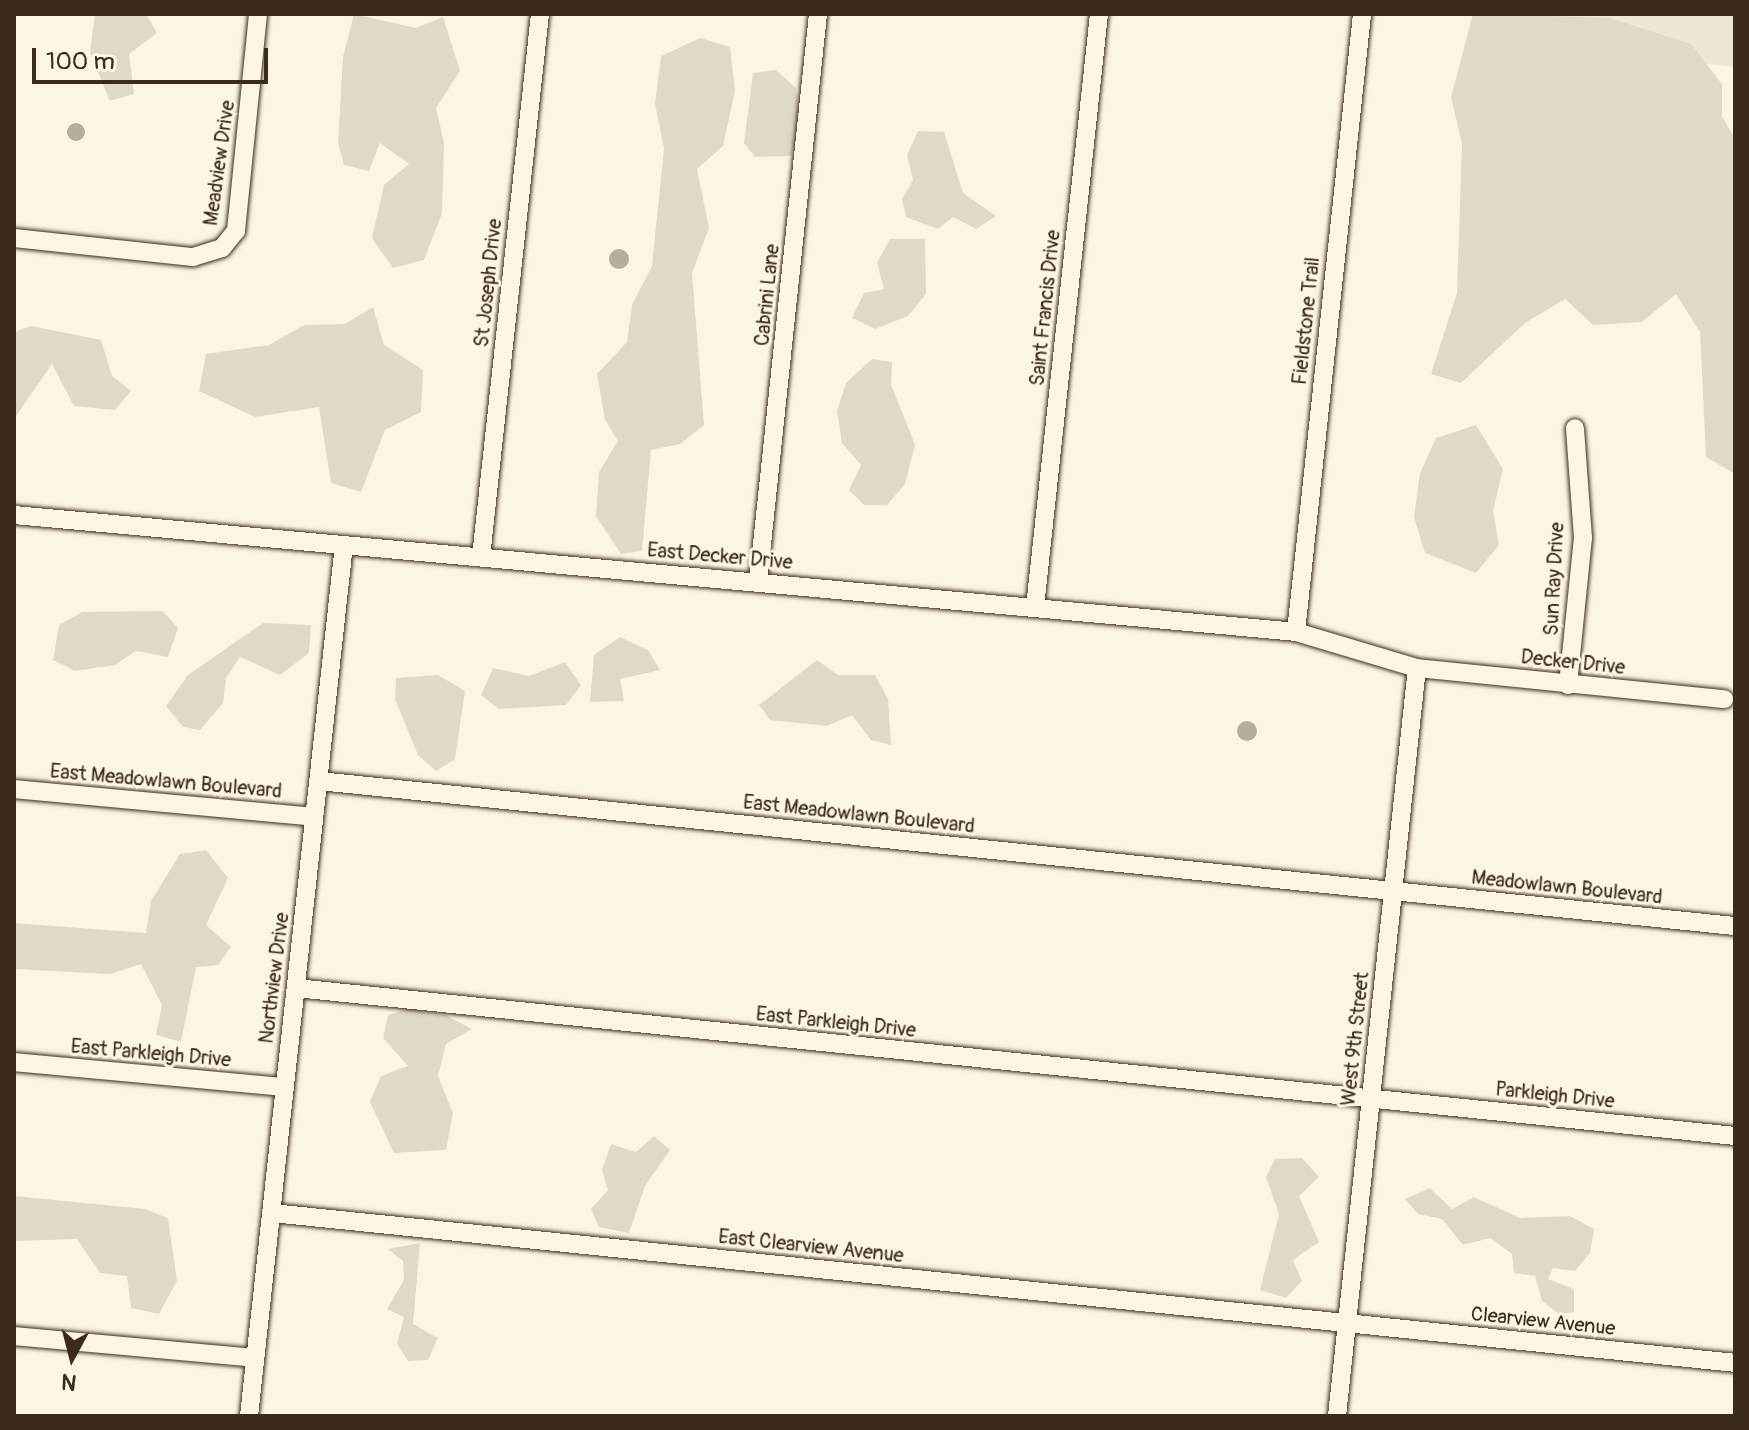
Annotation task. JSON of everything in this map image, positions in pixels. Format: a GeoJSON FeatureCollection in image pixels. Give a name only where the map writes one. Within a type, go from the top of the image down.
{"type":"FeatureCollection","features":[{"type":"Feature","properties":{"kind":"street","name":"Meadview Drive"},"geometry":{"type":"LineString","coordinates":[[14,238],[193,257],[222,248],[236,231],[258,14]]}},
{"type":"Feature","properties":{"kind":"street","name":"St Joseph Drive"},"geometry":{"type":"LineString","coordinates":[[481,557],[540,14]]}},
{"type":"Feature","properties":{"kind":"street","name":"Cabrini Lane"},"geometry":{"type":"LineString","coordinates":[[758,582],[818,14]]}},
{"type":"Feature","properties":{"kind":"street","name":"Saint Francis Drive"},"geometry":{"type":"LineString","coordinates":[[1035,607],[1099,14]]}},
{"type":"Feature","properties":{"kind":"street","name":"Fieldstone Trail"},"geometry":{"type":"LineString","coordinates":[[1296,632],[1362,14]]}},
{"type":"Feature","properties":{"kind":"street","name":"Sun Ray Drive"},"geometry":{"type":"LineString","coordinates":[[1568,685],[1583,538],[1575,428]]}},
{"type":"Feature","properties":{"kind":"street","name":"East Decker Drive"},"geometry":{"type":"LineString","coordinates":[[14,515],[1296,632],[1417,668]]}},
{"type":"Feature","properties":{"kind":"street","name":"Northview Drive"},"geometry":{"type":"LineString","coordinates":[[249,1416],[344,545]]}},
{"type":"Feature","properties":{"kind":"street","name":"Decker Drive"},"geometry":{"type":"LineString","coordinates":[[1417,668],[1724,699]]}},
{"type":"Feature","properties":{"kind":"street","name":"West 9th Street"},"geometry":{"type":"LineString","coordinates":[[1337,1416],[1417,668]]}},
{"type":"Feature","properties":{"kind":"street","name":"East Meadowlawn Boulevard"},"geometry":{"type":"LineString","coordinates":[[319,781],[1394,890]]}},
{"type":"Feature","properties":{"kind":"street","name":"East Meadowlawn Boulevard"},"geometry":{"type":"LineString","coordinates":[[14,789],[314,817]]}},
{"type":"Feature","properties":{"kind":"street","name":"Meadowlawn Boulevard"},"geometry":{"type":"LineString","coordinates":[[1394,890],[1735,926]]}},
{"type":"Feature","properties":{"kind":"street","name":"East Parkleigh Drive"},"geometry":{"type":"LineString","coordinates":[[296,988],[1371,1099]]}},
{"type":"Feature","properties":{"kind":"street","name":"East Parkleigh Drive"},"geometry":{"type":"LineString","coordinates":[[14,1062],[284,1087]]}},
{"type":"Feature","properties":{"kind":"street","name":"Parkleigh Drive"},"geometry":{"type":"LineString","coordinates":[[1371,1099],[1735,1136]]}},
{"type":"Feature","properties":{"kind":"street","name":"East Clearview Avenue"},"geometry":{"type":"LineString","coordinates":[[272,1213],[1346,1323]]}},
{"type":"Feature","properties":{"kind":"street","name":"Clearview Avenue"},"geometry":{"type":"LineString","coordinates":[[1346,1323],[1735,1363]]}},
{"type":"Feature","properties":{"kind":"street"},"geometry":{"type":"LineString","coordinates":[[14,1336],[254,1358]]}},
{"type":"Feature","properties":{"kind":"shaded area"},"geometry":{"type":"Polygon","coordinates":[[[95,14],[146,14],[157,33],[129,54],[134,94],[110,101],[90,53],[95,14]]]}},
{"type":"Feature","properties":{"kind":"shaded area"},"geometry":{"type":"Polygon","coordinates":[[[354,14],[416,28],[443,17],[460,71],[436,108],[444,143],[442,213],[424,260],[393,268],[372,238],[384,185],[409,164],[380,143],[369,171],[344,165],[338,143],[343,57],[354,14]]]}},
{"type":"Feature","properties":{"kind":"shaded area"},"geometry":{"type":"Polygon","coordinates":[[[1473,14],[1610,18],[1691,44],[1722,84],[1722,116],[1735,139],[1735,474],[1706,457],[1700,332],[1676,294],[1642,322],[1593,325],[1565,299],[1525,323],[1461,383],[1431,374],[1457,293],[1462,144],[1451,97],[1473,14]]]}},
{"type":"Feature","properties":{"kind":"shaded area"},"geometry":{"type":"Polygon","coordinates":[[[1501,14],[1735,14],[1735,67],[1499,41],[1501,14]]]}},
{"type":"Feature","properties":{"kind":"shaded area"},"geometry":{"type":"Polygon","coordinates":[[[700,38],[730,47],[735,91],[723,146],[697,169],[709,228],[692,273],[704,425],[680,444],[651,450],[642,551],[621,554],[596,516],[599,472],[618,441],[605,420],[597,374],[627,342],[632,305],[652,266],[664,149],[655,104],[661,56],[700,38]]]}},
{"type":"Feature","properties":{"kind":"shaded area"},"geometry":{"type":"Polygon","coordinates":[[[776,70],[796,88],[800,126],[791,156],[755,157],[744,143],[753,73],[776,70]]]}},
{"type":"Feature","properties":{"kind":"shaded area"},"geometry":{"type":"Polygon","coordinates":[[[72,123],[80,123],[85,132],[83,139],[72,141],[67,136],[67,128],[72,123]]]}},
{"type":"Feature","properties":{"kind":"shaded area"},"geometry":{"type":"Polygon","coordinates":[[[918,131],[944,132],[963,193],[996,216],[976,229],[953,217],[938,229],[906,217],[902,199],[913,180],[907,155],[918,131]]]}},
{"type":"Feature","properties":{"kind":"shaded area"},"geometry":{"type":"Polygon","coordinates":[[[890,239],[925,239],[926,294],[908,316],[875,329],[852,318],[864,293],[884,289],[877,263],[890,239]]]}},
{"type":"Feature","properties":{"kind":"shaded area"},"geometry":{"type":"Polygon","coordinates":[[[619,249],[626,252],[629,259],[626,266],[619,269],[612,266],[609,259],[612,252],[619,249]]]}},
{"type":"Feature","properties":{"kind":"shaded area"},"geometry":{"type":"Polygon","coordinates":[[[373,307],[384,345],[423,370],[421,412],[385,430],[361,492],[331,483],[319,407],[255,417],[199,391],[206,354],[269,345],[304,325],[345,324],[373,307]]]}},
{"type":"Feature","properties":{"kind":"shaded area"},"geometry":{"type":"Polygon","coordinates":[[[31,326],[101,340],[112,376],[131,391],[115,410],[74,406],[52,364],[14,419],[14,332],[31,326]]]}},
{"type":"Feature","properties":{"kind":"shaded area"},"geometry":{"type":"Polygon","coordinates":[[[872,359],[892,362],[891,384],[915,445],[905,484],[887,505],[864,505],[849,490],[861,465],[842,443],[837,411],[846,383],[872,359]]]}},
{"type":"Feature","properties":{"kind":"shaded area"},"geometry":{"type":"Polygon","coordinates":[[[1476,425],[1503,469],[1493,511],[1499,545],[1476,573],[1425,553],[1414,517],[1420,473],[1436,438],[1476,425]]]}},
{"type":"Feature","properties":{"kind":"shaded area"},"geometry":{"type":"Polygon","coordinates":[[[163,611],[178,628],[168,657],[136,651],[115,665],[75,671],[53,660],[59,625],[82,612],[163,611]]]}},
{"type":"Feature","properties":{"kind":"shaded area"},"geometry":{"type":"Polygon","coordinates":[[[263,623],[311,625],[309,653],[280,675],[240,657],[226,678],[223,703],[200,730],[183,727],[166,706],[188,675],[263,623]]]}},
{"type":"Feature","properties":{"kind":"shaded area"},"geometry":{"type":"Polygon","coordinates":[[[620,637],[648,650],[660,670],[620,679],[624,701],[590,702],[594,655],[620,637]]]}},
{"type":"Feature","properties":{"kind":"shaded area"},"geometry":{"type":"Polygon","coordinates":[[[817,660],[838,675],[875,675],[888,699],[891,745],[871,740],[852,715],[827,726],[770,720],[759,705],[817,660]]]}},
{"type":"Feature","properties":{"kind":"shaded area"},"geometry":{"type":"Polygon","coordinates":[[[565,662],[581,685],[566,705],[499,709],[481,695],[493,668],[529,676],[565,662]]]}},
{"type":"Feature","properties":{"kind":"shaded area"},"geometry":{"type":"Polygon","coordinates":[[[438,675],[465,691],[455,759],[436,771],[418,755],[395,699],[396,678],[438,675]]]}},
{"type":"Feature","properties":{"kind":"shaded area"},"geometry":{"type":"Polygon","coordinates":[[[1247,721],[1254,724],[1257,731],[1254,738],[1247,741],[1240,738],[1237,731],[1240,724],[1247,721]]]}},
{"type":"Feature","properties":{"kind":"shaded area"},"geometry":{"type":"Polygon","coordinates":[[[206,850],[228,878],[206,925],[231,947],[218,965],[196,967],[181,1042],[156,1035],[162,1005],[141,964],[110,974],[14,969],[14,923],[146,933],[151,901],[180,854],[206,850]]]}},
{"type":"Feature","properties":{"kind":"shaded area"},"geometry":{"type":"Polygon","coordinates":[[[409,1009],[445,1015],[472,1029],[446,1044],[438,1076],[453,1113],[446,1150],[394,1153],[370,1102],[381,1076],[408,1066],[383,1038],[388,1015],[409,1009]]]}},
{"type":"Feature","properties":{"kind":"shaded area"},"geometry":{"type":"Polygon","coordinates":[[[654,1136],[670,1150],[645,1186],[629,1233],[599,1227],[591,1209],[608,1190],[602,1170],[611,1144],[636,1152],[654,1136]]]}},
{"type":"Feature","properties":{"kind":"shaded area"},"geometry":{"type":"Polygon","coordinates":[[[1302,1158],[1319,1177],[1299,1196],[1319,1242],[1293,1260],[1302,1281],[1286,1298],[1260,1290],[1279,1214],[1266,1177],[1275,1159],[1302,1158]]]}},
{"type":"Feature","properties":{"kind":"shaded area"},"geometry":{"type":"Polygon","coordinates":[[[1430,1188],[1452,1209],[1474,1197],[1520,1218],[1570,1216],[1594,1229],[1590,1253],[1575,1271],[1553,1268],[1548,1279],[1574,1289],[1574,1312],[1559,1314],[1542,1301],[1535,1276],[1514,1273],[1512,1254],[1490,1238],[1463,1245],[1442,1219],[1418,1214],[1405,1199],[1430,1188]]]}},
{"type":"Feature","properties":{"kind":"shaded area"},"geometry":{"type":"Polygon","coordinates":[[[14,1196],[145,1209],[168,1218],[177,1281],[159,1314],[131,1308],[127,1276],[100,1273],[77,1239],[14,1241],[14,1196]]]}},
{"type":"Feature","properties":{"kind":"shaded area"},"geometry":{"type":"Polygon","coordinates":[[[420,1243],[413,1324],[438,1338],[428,1360],[408,1361],[397,1344],[404,1317],[387,1309],[404,1280],[403,1261],[388,1249],[420,1243]]]}}]}
